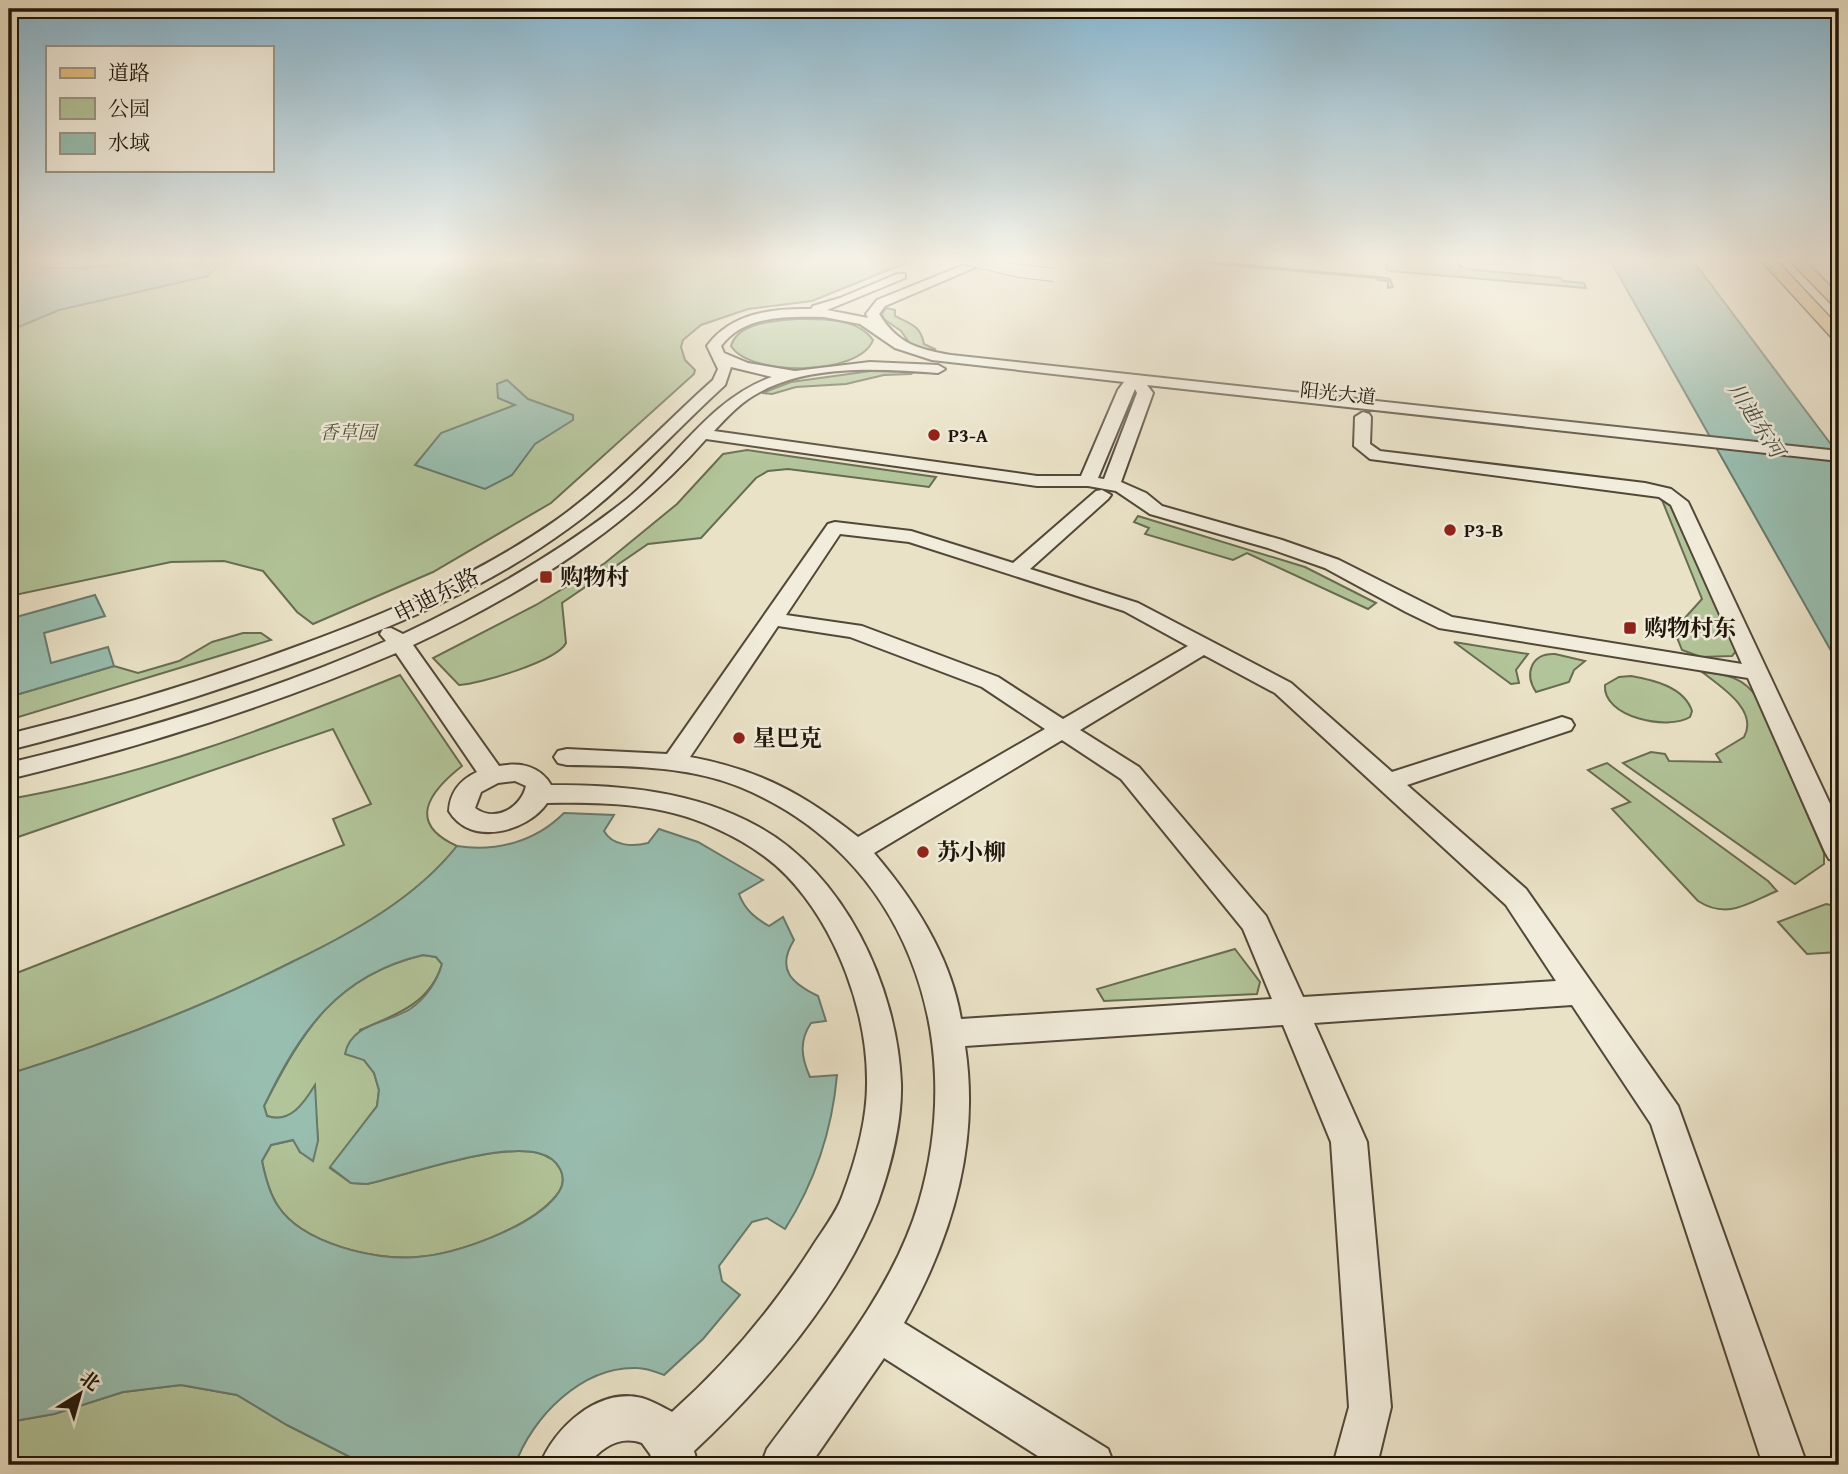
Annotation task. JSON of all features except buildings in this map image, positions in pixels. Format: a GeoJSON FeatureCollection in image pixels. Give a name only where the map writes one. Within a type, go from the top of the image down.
{"type":"FeatureCollection","features":[{"type":"Feature","properties":{"kind":"street"},"geometry":{"type":"LineString","coordinates":[[735,327],[718,336],[714,346],[718,355],[754,370],[782,373],[833,370],[870,359],[883,351],[887,341],[881,327]]}},
{"type":"Feature","properties":{"kind":"street","name":"阳光大道"},"geometry":{"type":"LineString","coordinates":[[876,327],[909,349],[937,357],[1135,387],[1363,417],[1699,447],[1839,456]]}},
{"type":"Feature","properties":{"kind":"street","name":"申迪东路"},"geometry":{"type":"LineString","coordinates":[[9,742],[183,694],[280,661],[379,623],[449,591],[563,525],[597,498],[720,382],[725,369],[718,355]]}},
{"type":"Feature","properties":{"kind":"street","name":"阳光大道"},"geometry":{"type":"LineString","coordinates":[[833,370],[900,366],[1135,387],[1699,447],[1839,470]]}},
{"type":"Feature","properties":{"kind":"street","name":"申迪东路"},"geometry":{"type":"LineString","coordinates":[[9,771],[255,699],[401,644],[502,591],[569,551],[628,508],[659,481],[753,390],[779,379],[833,370]]}},
{"type":"Feature","properties":{"kind":"street"},"geometry":{"type":"LineString","coordinates":[[1088,481],[1135,387]]}},
{"type":"Feature","properties":{"kind":"street"},"geometry":{"type":"LineString","coordinates":[[1017,570],[1107,489],[1135,387]]}},
{"type":"Feature","properties":{"kind":"street"},"geometry":{"type":"LineString","coordinates":[[1363,417],[1362,446],[1376,455],[1656,490],[1682,505],[1839,852]]}},
{"type":"Feature","properties":{"kind":"street"},"geometry":{"type":"LineString","coordinates":[[705,434],[1037,481],[1088,481],[1107,489],[1133,492],[1156,510],[1275,544],[1332,564],[1413,608],[1447,623],[1758,673]]}},
{"type":"Feature","properties":{"kind":"street"},"geometry":{"type":"LineString","coordinates":[[675,761],[835,528],[911,537],[1131,607],[1283,688],[1516,897],[1666,1117],[1785,1465]]}},
{"type":"Feature","properties":{"kind":"street"},"geometry":{"type":"LineString","coordinates":[[773,620],[854,631],[990,682],[1130,773],[1256,924],[1349,1142],[1370,1407],[1355,1465]]}},
{"type":"Feature","properties":{"kind":"street"},"geometry":{"type":"LineString","coordinates":[[379,623],[401,644],[492,775]]}},
{"type":"Feature","properties":{"kind":"street"},"geometry":{"type":"LineString","coordinates":[[856,851],[1204,646]]}},
{"type":"Feature","properties":{"kind":"street"},"geometry":{"type":"LineString","coordinates":[[1388,782],[1562,725]]}},
{"type":"Feature","properties":{"kind":"street"},"geometry":{"type":"LineString","coordinates":[[566,757],[675,761],[749,782],[775,793],[813,815],[856,851],[882,878],[904,911],[933,973],[950,1033],[954,1072],[953,1132],[938,1202],[913,1268],[879,1331],[783,1465]]}},
{"type":"Feature","properties":{"kind":"street"},"geometry":{"type":"LineString","coordinates":[[492,775],[527,775],[539,786],[539,794],[535,803],[515,817],[488,823],[476,821],[462,811],[464,795],[480,780],[492,775]]}},
{"type":"Feature","properties":{"kind":"street"},"geometry":{"type":"LineString","coordinates":[[539,794],[618,795],[705,813],[745,831],[782,854],[822,897],[845,941],[868,996],[881,1048],[884,1086],[876,1141],[855,1212],[803,1299],[704,1413],[673,1454],[658,1428],[641,1419],[622,1418],[602,1423],[582,1436],[562,1465]]}},
{"type":"Feature","properties":{"kind":"street"},"geometry":{"type":"LineString","coordinates":[[950,1033],[1580,992]]}},
{"type":"Feature","properties":{"kind":"street"},"geometry":{"type":"LineString","coordinates":[[879,1331],[1092,1465]]}},
{"type":"Feature","properties":{"kind":"green space","name":"香草园"},"geometry":{"type":"Polygon","coordinates":[[[9,327],[699,327],[683,340],[681,347],[685,360],[695,370],[694,374],[551,503],[433,572],[313,624],[297,612],[263,571],[224,561],[171,562],[15,595],[9,589],[9,327]]]}},
{"type":"Feature","properties":{"kind":"green space"},"geometry":{"type":"Polygon","coordinates":[[[749,327],[857,327],[873,340],[864,352],[848,360],[827,366],[781,367],[759,363],[742,356],[731,346],[735,338],[749,327]]]}},
{"type":"Feature","properties":{"kind":"green space"},"geometry":{"type":"Polygon","coordinates":[[[895,327],[915,327],[924,344],[935,349],[932,352],[910,344],[895,327]]]}},
{"type":"Feature","properties":{"kind":"green space"},"geometry":{"type":"Polygon","coordinates":[[[885,369],[915,371],[911,374],[884,375],[846,384],[796,387],[772,394],[762,393],[791,382],[885,369]]]}},
{"type":"Feature","properties":{"kind":"green space"},"geometry":{"type":"Polygon","coordinates":[[[747,450],[936,477],[929,487],[788,469],[768,471],[756,478],[701,538],[648,544],[562,603],[566,643],[548,657],[500,676],[459,685],[433,658],[536,605],[605,563],[677,504],[723,454],[747,450]]]}},
{"type":"Feature","properties":{"kind":"green space"},"geometry":{"type":"Polygon","coordinates":[[[1662,500],[1670,501],[1736,651],[1732,656],[1701,657],[1682,650],[1674,630],[1702,599],[1662,500]]]}},
{"type":"Feature","properties":{"kind":"green space"},"geometry":{"type":"Polygon","coordinates":[[[1138,516],[1305,567],[1376,603],[1368,609],[1247,553],[1233,560],[1145,534],[1149,528],[1134,522],[1138,516]]]}},
{"type":"Feature","properties":{"kind":"green space"},"geometry":{"type":"Polygon","coordinates":[[[243,633],[261,633],[271,640],[9,720],[9,697],[114,666],[138,673],[179,661],[212,642],[243,633]]]}},
{"type":"Feature","properties":{"kind":"green space"},"geometry":{"type":"Polygon","coordinates":[[[1454,642],[1528,654],[1516,670],[1519,683],[1511,684],[1454,642]]]}},
{"type":"Feature","properties":{"kind":"green space"},"geometry":{"type":"Polygon","coordinates":[[[1555,654],[1585,661],[1574,670],[1569,682],[1536,692],[1530,672],[1532,666],[1540,657],[1555,654]]]}},
{"type":"Feature","properties":{"kind":"green space"},"geometry":{"type":"Polygon","coordinates":[[[1702,672],[1740,681],[1757,698],[1824,853],[1824,864],[1795,884],[1623,763],[1651,752],[1665,754],[1669,761],[1721,762],[1716,754],[1744,737],[1747,727],[1742,708],[1702,672]]]}},
{"type":"Feature","properties":{"kind":"green space"},"geometry":{"type":"Polygon","coordinates":[[[400,675],[462,766],[440,786],[428,807],[427,817],[432,827],[441,837],[457,846],[440,865],[402,898],[360,927],[258,979],[153,1024],[9,1074],[9,976],[344,845],[333,819],[371,804],[333,729],[9,840],[9,799],[109,777],[208,748],[400,675]]]}},
{"type":"Feature","properties":{"kind":"green space"},"geometry":{"type":"Polygon","coordinates":[[[1631,676],[1675,690],[1688,703],[1692,711],[1690,717],[1667,722],[1638,718],[1625,713],[1607,696],[1605,685],[1619,677],[1631,676]]]}},
{"type":"Feature","properties":{"kind":"green space"},"geometry":{"type":"Polygon","coordinates":[[[1607,763],[1768,881],[1777,891],[1738,908],[1719,909],[1698,901],[1612,809],[1630,802],[1588,770],[1607,763]]]}},
{"type":"Feature","properties":{"kind":"green space"},"geometry":{"type":"Polygon","coordinates":[[[1826,904],[1839,907],[1839,952],[1807,954],[1778,922],[1826,904]]]}},
{"type":"Feature","properties":{"kind":"green space"},"geometry":{"type":"Polygon","coordinates":[[[1235,949],[1260,982],[1257,994],[1104,1001],[1097,989],[1235,949]]]}},
{"type":"Feature","properties":{"kind":"green space"},"geometry":{"type":"Polygon","coordinates":[[[423,955],[436,957],[442,964],[429,989],[410,1006],[360,1030],[364,1060],[374,1073],[379,1090],[377,1106],[330,1168],[351,1183],[367,1184],[477,1156],[521,1151],[538,1153],[552,1159],[560,1170],[562,1182],[556,1196],[544,1208],[529,1219],[492,1237],[433,1255],[381,1256],[341,1247],[304,1230],[289,1219],[270,1190],[262,1161],[271,1145],[294,1140],[300,1152],[318,1141],[314,1087],[300,1106],[289,1115],[275,1118],[267,1116],[264,1106],[293,1053],[325,1010],[344,992],[367,977],[393,964],[423,955]]]}},
{"type":"Feature","properties":{"kind":"green space"},"geometry":{"type":"Polygon","coordinates":[[[181,1385],[237,1395],[287,1425],[354,1459],[385,1465],[21,1465],[9,1461],[9,1422],[54,1414],[123,1392],[181,1385]]]}},
{"type":"Feature","properties":{"kind":"water","name":"川迪东河"},"geometry":{"type":"Polygon","coordinates":[[[1648,327],[1743,327],[1839,455],[1839,665],[1648,327]]]}},
{"type":"Feature","properties":{"kind":"water"},"geometry":{"type":"Polygon","coordinates":[[[507,380],[528,399],[573,415],[573,420],[535,444],[512,475],[485,489],[415,465],[441,433],[515,405],[498,398],[497,384],[507,380]]]}},
{"type":"Feature","properties":{"kind":"water"},"geometry":{"type":"Polygon","coordinates":[[[95,595],[105,616],[44,633],[51,663],[108,647],[114,666],[9,697],[9,619],[95,595]]]}},
{"type":"Feature","properties":{"kind":"water"},"geometry":{"type":"Polygon","coordinates":[[[564,813],[614,815],[604,831],[612,840],[630,845],[648,843],[659,829],[698,842],[763,880],[739,894],[741,900],[751,913],[769,926],[783,917],[794,940],[786,959],[789,974],[800,986],[818,996],[826,1021],[811,1023],[803,1043],[803,1056],[810,1077],[837,1075],[831,1116],[813,1174],[785,1229],[767,1218],[752,1222],[719,1266],[722,1281],[740,1295],[703,1339],[664,1375],[640,1368],[617,1370],[579,1385],[562,1398],[534,1429],[515,1465],[385,1465],[354,1459],[287,1425],[237,1395],[181,1385],[123,1392],[54,1414],[9,1422],[9,1074],[153,1024],[223,995],[315,951],[360,927],[402,898],[440,865],[457,846],[486,847],[514,843],[553,823],[564,813]],[[423,955],[393,964],[367,976],[345,992],[325,1010],[308,1031],[292,1054],[264,1106],[267,1116],[283,1117],[301,1105],[315,1085],[318,1141],[313,1161],[300,1152],[293,1140],[271,1145],[262,1161],[272,1196],[289,1219],[304,1230],[341,1247],[381,1256],[400,1257],[452,1251],[492,1237],[529,1219],[544,1208],[560,1189],[562,1176],[552,1159],[538,1153],[521,1151],[477,1156],[367,1184],[351,1183],[330,1167],[377,1106],[379,1090],[374,1073],[364,1060],[345,1054],[349,1044],[362,1030],[401,1014],[421,1000],[434,984],[440,971],[442,964],[436,957],[423,955]]]}},
{"type":"Feature","properties":{"kind":"place","name":"P3-A"},"geometry":{"type":"Point","coordinates":[934,435]}},
{"type":"Feature","properties":{"kind":"place","name":"P3-B"},"geometry":{"type":"Point","coordinates":[1450,530]}},
{"type":"Feature","properties":{"kind":"place","name":"购物村"},"geometry":{"type":"Point","coordinates":[546,577]}},
{"type":"Feature","properties":{"kind":"place","name":"购物村东"},"geometry":{"type":"Point","coordinates":[1630,628]}},
{"type":"Feature","properties":{"kind":"place","name":"星巴克"},"geometry":{"type":"Point","coordinates":[739,738]}},
{"type":"Feature","properties":{"kind":"place","name":"苏小柳"},"geometry":{"type":"Point","coordinates":[923,852]}}]}
